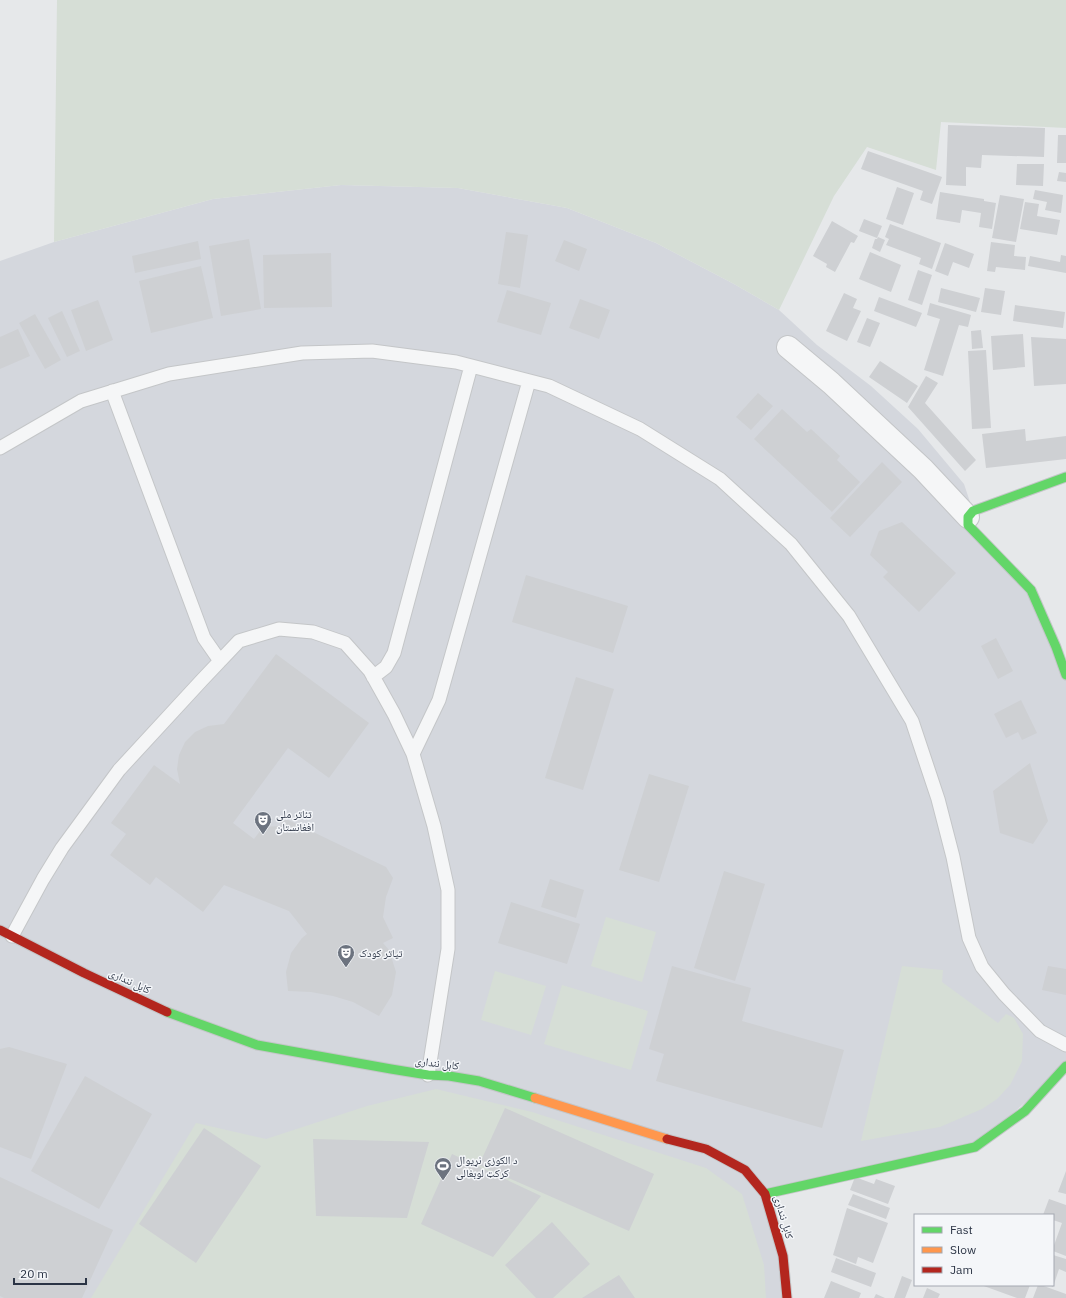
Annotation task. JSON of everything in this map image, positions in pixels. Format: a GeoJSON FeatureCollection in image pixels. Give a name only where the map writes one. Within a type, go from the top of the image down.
{"type":"FeatureCollection","features":[{"type":"Feature","properties":{"kind":"street"},"geometry":{"type":"LineString","coordinates":[[788,347],[831,383],[923,468],[968,517],[968,525],[1031,590],[1056,646],[1066,674]]}},
{"type":"Feature","properties":{"kind":"street"},"geometry":{"type":"LineString","coordinates":[[968,517],[974,512],[1066,476]]}},
{"type":"Feature","properties":{"kind":"street","name":"کابل ننداری"},"geometry":{"type":"LineString","coordinates":[[0,930],[84,973],[169,1013],[257,1045],[342,1061],[428,1075],[449,1076],[479,1082],[706,1149],[745,1170],[765,1194],[782,1256],[787,1298]]}},
{"type":"Feature","properties":{"kind":"street"},"geometry":{"type":"LineString","coordinates":[[765,1194],[975,1147],[1025,1111],[1066,1066]]}},
{"type":"Feature","properties":{"kind":"lane"},"geometry":{"type":"LineString","coordinates":[[0,448],[81,401],[112,391],[169,374],[302,353],[372,351],[456,362],[549,386],[640,429],[720,479],[785,538],[849,616],[912,721],[938,799],[953,857],[969,938],[982,967],[1004,994],[1040,1031],[1066,1045]]}},
{"type":"Feature","properties":{"kind":"lane"},"geometry":{"type":"LineString","coordinates":[[373,677],[386,667],[394,653],[471,366]]}},
{"type":"Feature","properties":{"kind":"lane"},"geometry":{"type":"LineString","coordinates":[[413,754],[439,700],[529,381]]}},
{"type":"Feature","properties":{"kind":"lane"},"geometry":{"type":"LineString","coordinates":[[112,391],[204,638],[220,661]]}},
{"type":"Feature","properties":{"kind":"lane"},"geometry":{"type":"LineString","coordinates":[[12,936],[43,879],[62,848],[119,770],[239,641],[278,629],[313,632],[345,643],[370,671],[394,714],[413,754],[434,826],[448,890],[448,949],[428,1075]]}},
{"type":"Feature","properties":{"kind":"shaded area"},"geometry":{"type":"Polygon","coordinates":[[[57,0],[1066,0],[1066,128],[941,122],[936,170],[867,147],[834,196],[779,310],[734,284],[656,243],[567,208],[458,188],[341,185],[213,199],[54,242],[57,0]]]}},
{"type":"Feature","properties":{"kind":"shaded area"},"geometry":{"type":"Polygon","coordinates":[[[341,185],[458,188],[567,208],[656,243],[734,284],[779,310],[817,345],[871,386],[918,429],[964,484],[973,511],[968,517],[1031,590],[1066,675],[1066,1066],[975,1147],[765,1194],[787,1298],[0,1298],[0,261],[54,242],[213,199],[341,185]]]}},
{"type":"Feature","properties":{"kind":"shaded area"},"geometry":{"type":"Polygon","coordinates":[[[606,917],[656,932],[642,982],[591,966],[606,917]]]}},
{"type":"Feature","properties":{"kind":"shaded area"},"geometry":{"type":"Polygon","coordinates":[[[902,966],[943,970],[942,982],[998,1023],[1006,1014],[1014,1018],[1023,1034],[1022,1061],[1010,1085],[997,1099],[982,1109],[940,1127],[861,1141],[902,966]]]}},
{"type":"Feature","properties":{"kind":"shaded area"},"geometry":{"type":"Polygon","coordinates":[[[495,971],[546,986],[531,1035],[481,1020],[495,971]]]}},
{"type":"Feature","properties":{"kind":"shaded area"},"geometry":{"type":"Polygon","coordinates":[[[562,985],[648,1011],[631,1070],[544,1044],[562,985]]]}},
{"type":"Feature","properties":{"kind":"shaded area","name":"د الکوزی نړیوال کرکټ لوبغالی"},"geometry":{"type":"Polygon","coordinates":[[[436,1089],[532,1112],[706,1168],[742,1194],[764,1265],[766,1298],[91,1298],[196,1123],[266,1139],[367,1106],[436,1089]]]}},
{"type":"Feature","properties":{"kind":"building"},"geometry":{"type":"Polygon","coordinates":[[[948,125],[1045,128],[1044,157],[982,155],[981,168],[966,167],[966,186],[946,185],[948,125]]]}},
{"type":"Feature","properties":{"kind":"building"},"geometry":{"type":"Polygon","coordinates":[[[1058,135],[1066,135],[1066,163],[1057,163],[1058,135]]]}},
{"type":"Feature","properties":{"kind":"building"},"geometry":{"type":"Polygon","coordinates":[[[868,151],[942,177],[932,204],[920,200],[923,191],[861,169],[868,151]]]}},
{"type":"Feature","properties":{"kind":"building"},"geometry":{"type":"Polygon","coordinates":[[[1017,164],[1044,164],[1043,186],[1016,185],[1017,164]]]}},
{"type":"Feature","properties":{"kind":"building"},"geometry":{"type":"Polygon","coordinates":[[[1059,172],[1066,173],[1066,182],[1057,181],[1059,172]]]}},
{"type":"Feature","properties":{"kind":"building"},"geometry":{"type":"Polygon","coordinates":[[[897,187],[914,193],[903,225],[886,219],[897,187]]]}},
{"type":"Feature","properties":{"kind":"building"},"geometry":{"type":"Polygon","coordinates":[[[1035,190],[1063,195],[1061,213],[1045,210],[1047,202],[1033,199],[1035,190]]]}},
{"type":"Feature","properties":{"kind":"building"},"geometry":{"type":"Polygon","coordinates":[[[940,192],[984,199],[984,201],[996,203],[992,229],[979,227],[981,213],[962,210],[960,223],[936,219],[940,192]]]}},
{"type":"Feature","properties":{"kind":"building"},"geometry":{"type":"Polygon","coordinates":[[[1000,195],[1024,199],[1016,242],[992,238],[1000,195]]]}},
{"type":"Feature","properties":{"kind":"building"},"geometry":{"type":"Polygon","coordinates":[[[1025,202],[1039,204],[1037,216],[1060,220],[1057,235],[1020,229],[1025,202]]]}},
{"type":"Feature","properties":{"kind":"building"},"geometry":{"type":"Polygon","coordinates":[[[864,219],[882,226],[877,238],[859,231],[864,219]]]}},
{"type":"Feature","properties":{"kind":"building"},"geometry":{"type":"Polygon","coordinates":[[[832,221],[858,236],[854,243],[851,242],[835,272],[826,267],[827,264],[813,256],[832,221]]]}},
{"type":"Feature","properties":{"kind":"building"},"geometry":{"type":"Polygon","coordinates":[[[890,224],[941,243],[932,269],[919,264],[921,258],[886,245],[889,239],[885,237],[890,224]]]}},
{"type":"Feature","properties":{"kind":"building"},"geometry":{"type":"Polygon","coordinates":[[[506,232],[528,235],[520,288],[498,284],[506,232]]]}},
{"type":"Feature","properties":{"kind":"building"},"geometry":{"type":"Polygon","coordinates":[[[878,237],[885,240],[880,252],[872,248],[875,239],[878,237]]]}},
{"type":"Feature","properties":{"kind":"building"},"geometry":{"type":"Polygon","coordinates":[[[249,239],[261,309],[221,316],[209,246],[249,239]]]}},
{"type":"Feature","properties":{"kind":"building"},"geometry":{"type":"Polygon","coordinates":[[[564,240],[587,249],[579,271],[555,261],[564,240]]]}},
{"type":"Feature","properties":{"kind":"building"},"geometry":{"type":"Polygon","coordinates":[[[198,241],[201,259],[135,273],[132,256],[198,241]]]}},
{"type":"Feature","properties":{"kind":"building"},"geometry":{"type":"Polygon","coordinates":[[[991,242],[1015,245],[1014,256],[1026,257],[1025,270],[996,267],[995,272],[987,271],[991,242]]]}},
{"type":"Feature","properties":{"kind":"building"},"geometry":{"type":"Polygon","coordinates":[[[945,243],[974,254],[969,268],[953,262],[948,276],[935,271],[945,243]]]}},
{"type":"Feature","properties":{"kind":"building"},"geometry":{"type":"Polygon","coordinates":[[[870,252],[901,265],[891,292],[859,279],[870,252]]]}},
{"type":"Feature","properties":{"kind":"building"},"geometry":{"type":"Polygon","coordinates":[[[331,253],[332,307],[264,308],[263,255],[331,253]]]}},
{"type":"Feature","properties":{"kind":"building"},"geometry":{"type":"Polygon","coordinates":[[[1061,255],[1066,256],[1066,273],[1028,266],[1030,256],[1060,262],[1061,255]]]}},
{"type":"Feature","properties":{"kind":"building"},"geometry":{"type":"Polygon","coordinates":[[[201,266],[213,318],[151,333],[139,281],[201,266]]]}},
{"type":"Feature","properties":{"kind":"building"},"geometry":{"type":"Polygon","coordinates":[[[918,270],[932,275],[922,305],[908,300],[918,270]]]}},
{"type":"Feature","properties":{"kind":"building"},"geometry":{"type":"Polygon","coordinates":[[[941,288],[980,298],[976,312],[938,302],[941,288]]]}},
{"type":"Feature","properties":{"kind":"building"},"geometry":{"type":"Polygon","coordinates":[[[985,288],[1005,291],[1001,315],[981,312],[985,288]]]}},
{"type":"Feature","properties":{"kind":"building"},"geometry":{"type":"Polygon","coordinates":[[[507,290],[551,303],[541,335],[497,322],[507,290]]]}},
{"type":"Feature","properties":{"kind":"building"},"geometry":{"type":"Polygon","coordinates":[[[844,293],[857,299],[853,308],[861,311],[847,341],[826,331],[844,293]]]}},
{"type":"Feature","properties":{"kind":"building"},"geometry":{"type":"Polygon","coordinates":[[[879,297],[922,313],[916,327],[874,311],[879,297]]]}},
{"type":"Feature","properties":{"kind":"building"},"geometry":{"type":"Polygon","coordinates":[[[580,299],[610,310],[599,339],[569,328],[580,299]]]}},
{"type":"Feature","properties":{"kind":"building"},"geometry":{"type":"Polygon","coordinates":[[[98,300],[113,340],[86,351],[71,310],[98,300]]]}},
{"type":"Feature","properties":{"kind":"building"},"geometry":{"type":"Polygon","coordinates":[[[930,303],[971,315],[968,327],[959,325],[943,376],[924,370],[940,319],[927,315],[930,303]]]}},
{"type":"Feature","properties":{"kind":"building"},"geometry":{"type":"Polygon","coordinates":[[[1015,305],[1065,312],[1063,328],[1013,321],[1015,305]]]}},
{"type":"Feature","properties":{"kind":"building"},"geometry":{"type":"Polygon","coordinates":[[[62,311],[80,351],[67,357],[48,318],[62,311]]]}},
{"type":"Feature","properties":{"kind":"building"},"geometry":{"type":"Polygon","coordinates":[[[35,314],[61,360],[45,369],[19,323],[35,314]]]}},
{"type":"Feature","properties":{"kind":"building"},"geometry":{"type":"Polygon","coordinates":[[[867,318],[880,323],[870,347],[857,342],[867,318]]]}},
{"type":"Feature","properties":{"kind":"building"},"geometry":{"type":"Polygon","coordinates":[[[18,329],[30,356],[0,369],[0,337],[18,329]]]}},
{"type":"Feature","properties":{"kind":"building"},"geometry":{"type":"Polygon","coordinates":[[[981,330],[983,348],[972,349],[971,331],[981,330]]]}},
{"type":"Feature","properties":{"kind":"building"},"geometry":{"type":"Polygon","coordinates":[[[1023,334],[1025,367],[993,370],[991,336],[1023,334]]]}},
{"type":"Feature","properties":{"kind":"building"},"geometry":{"type":"Polygon","coordinates":[[[1031,337],[1066,339],[1066,384],[1034,386],[1031,337]]]}},
{"type":"Feature","properties":{"kind":"building"},"geometry":{"type":"Polygon","coordinates":[[[986,350],[991,428],[972,429],[968,351],[986,350]]]}},
{"type":"Feature","properties":{"kind":"building"},"geometry":{"type":"Polygon","coordinates":[[[880,361],[918,386],[907,403],[869,377],[880,361]]]}},
{"type":"Feature","properties":{"kind":"building"},"geometry":{"type":"Polygon","coordinates":[[[926,376],[938,383],[925,403],[976,460],[965,471],[908,407],[926,376]]]}},
{"type":"Feature","properties":{"kind":"building"},"geometry":{"type":"Polygon","coordinates":[[[758,393],[773,406],[751,430],[736,417],[758,393]]]}},
{"type":"Feature","properties":{"kind":"building"},"geometry":{"type":"Polygon","coordinates":[[[782,409],[807,432],[811,429],[840,456],[837,460],[860,482],[832,512],[754,439],[782,409]]]}},
{"type":"Feature","properties":{"kind":"building"},"geometry":{"type":"Polygon","coordinates":[[[1025,429],[1026,441],[1066,436],[1066,459],[986,468],[982,434],[1025,429]]]}},
{"type":"Feature","properties":{"kind":"building"},"geometry":{"type":"Polygon","coordinates":[[[882,462],[902,482],[850,537],[830,518],[882,462]]]}},
{"type":"Feature","properties":{"kind":"building"},"geometry":{"type":"Polygon","coordinates":[[[902,522],[956,573],[919,612],[883,577],[888,572],[870,555],[879,531],[902,522]]]}},
{"type":"Feature","properties":{"kind":"building"},"geometry":{"type":"Polygon","coordinates":[[[526,575],[628,606],[613,653],[512,622],[526,575]]]}},
{"type":"Feature","properties":{"kind":"building"},"geometry":{"type":"Polygon","coordinates":[[[996,638],[1013,671],[998,679],[981,646],[996,638]]]}},
{"type":"Feature","properties":{"kind":"building"},"geometry":{"type":"Polygon","coordinates":[[[276,654],[369,723],[329,778],[288,748],[233,823],[254,839],[263,827],[280,826],[284,818],[386,867],[393,878],[386,897],[383,917],[393,938],[383,943],[389,950],[396,972],[392,995],[379,1016],[353,1002],[333,996],[311,992],[288,991],[286,972],[291,953],[302,938],[307,934],[289,911],[224,885],[203,912],[156,877],[150,885],[110,855],[126,834],[111,823],[154,765],[180,784],[177,769],[179,755],[185,742],[195,732],[208,726],[224,724],[276,654]]]}},
{"type":"Feature","properties":{"kind":"building"},"geometry":{"type":"Polygon","coordinates":[[[576,677],[614,689],[583,790],[545,778],[576,677]]]}},
{"type":"Feature","properties":{"kind":"building"},"geometry":{"type":"Polygon","coordinates":[[[1021,700],[1037,733],[1022,740],[1018,732],[1006,738],[994,714],[1021,700]]]}},
{"type":"Feature","properties":{"kind":"building"},"geometry":{"type":"Polygon","coordinates":[[[1030,763],[1048,821],[1033,844],[1000,833],[993,791],[1030,763]]]}},
{"type":"Feature","properties":{"kind":"building"},"geometry":{"type":"Polygon","coordinates":[[[649,774],[689,786],[659,882],[619,870],[649,774]]]}},
{"type":"Feature","properties":{"kind":"building"},"geometry":{"type":"Polygon","coordinates":[[[724,871],[765,884],[735,981],[694,968],[724,871]]]}},
{"type":"Feature","properties":{"kind":"building"},"geometry":{"type":"Polygon","coordinates":[[[550,879],[584,890],[576,918],[541,907],[550,879]]]}},
{"type":"Feature","properties":{"kind":"building"},"geometry":{"type":"Polygon","coordinates":[[[511,902],[580,924],[567,964],[498,943],[511,902]]]}},
{"type":"Feature","properties":{"kind":"building"},"geometry":{"type":"Polygon","coordinates":[[[672,966],[751,988],[742,1021],[844,1050],[822,1128],[656,1081],[664,1054],[649,1049],[672,966]]]}},
{"type":"Feature","properties":{"kind":"building"},"geometry":{"type":"Polygon","coordinates":[[[1048,966],[1066,969],[1066,995],[1042,990],[1048,966]]]}},
{"type":"Feature","properties":{"kind":"building"},"geometry":{"type":"Polygon","coordinates":[[[9,1047],[67,1064],[31,1159],[0,1147],[0,1049],[9,1047]]]}},
{"type":"Feature","properties":{"kind":"building"},"geometry":{"type":"Polygon","coordinates":[[[85,1076],[152,1114],[99,1209],[31,1171],[85,1076]]]}},
{"type":"Feature","properties":{"kind":"building"},"geometry":{"type":"Polygon","coordinates":[[[505,1108],[654,1174],[629,1231],[479,1165],[505,1108]]]}},
{"type":"Feature","properties":{"kind":"building"},"geometry":{"type":"Polygon","coordinates":[[[204,1128],[261,1166],[196,1263],[139,1224],[204,1128]]]}},
{"type":"Feature","properties":{"kind":"building"},"geometry":{"type":"Polygon","coordinates":[[[313,1139],[429,1142],[407,1218],[316,1216],[313,1139]]]}},
{"type":"Feature","properties":{"kind":"building"},"geometry":{"type":"Polygon","coordinates":[[[452,1154],[541,1196],[493,1257],[421,1224],[452,1154]]]}},
{"type":"Feature","properties":{"kind":"building"},"geometry":{"type":"Polygon","coordinates":[[[1066,1171],[1066,1194],[1058,1192],[1066,1171]]]}},
{"type":"Feature","properties":{"kind":"building"},"geometry":{"type":"Polygon","coordinates":[[[0,1177],[113,1230],[82,1298],[4,1298],[0,1296],[0,1177]]]}},
{"type":"Feature","properties":{"kind":"building"},"geometry":{"type":"Polygon","coordinates":[[[855,1177],[874,1184],[876,1179],[895,1186],[888,1204],[850,1190],[855,1177]]]}},
{"type":"Feature","properties":{"kind":"building"},"geometry":{"type":"Polygon","coordinates":[[[853,1194],[890,1208],[886,1219],[848,1205],[853,1194]]]}},
{"type":"Feature","properties":{"kind":"building"},"geometry":{"type":"Polygon","coordinates":[[[1049,1199],[1066,1205],[1066,1256],[1054,1251],[1054,1245],[1062,1223],[1054,1220],[1054,1214],[1043,1214],[1049,1199]]]}},
{"type":"Feature","properties":{"kind":"building"},"geometry":{"type":"Polygon","coordinates":[[[847,1208],[888,1223],[873,1263],[858,1257],[856,1264],[833,1255],[847,1208]]]}},
{"type":"Feature","properties":{"kind":"building"},"geometry":{"type":"Polygon","coordinates":[[[552,1222],[590,1264],[553,1298],[536,1298],[505,1265],[552,1222]]]}},
{"type":"Feature","properties":{"kind":"building"},"geometry":{"type":"Polygon","coordinates":[[[1054,1255],[1066,1259],[1066,1272],[1059,1269],[1054,1284],[1054,1255]]]}},
{"type":"Feature","properties":{"kind":"building"},"geometry":{"type":"Polygon","coordinates":[[[836,1258],[876,1273],[871,1287],[831,1272],[836,1258]]]}},
{"type":"Feature","properties":{"kind":"building"},"geometry":{"type":"Polygon","coordinates":[[[619,1275],[635,1298],[582,1298],[619,1275]]]}},
{"type":"Feature","properties":{"kind":"building"},"geometry":{"type":"Polygon","coordinates":[[[902,1276],[912,1280],[905,1298],[894,1298],[902,1276]]]}},
{"type":"Feature","properties":{"kind":"building"},"geometry":{"type":"Polygon","coordinates":[[[831,1281],[861,1293],[859,1298],[824,1298],[831,1281]]]}},
{"type":"Feature","properties":{"kind":"building"},"geometry":{"type":"Polygon","coordinates":[[[984,1286],[1030,1286],[1025,1298],[1017,1298],[984,1286]]]}},
{"type":"Feature","properties":{"kind":"building"},"geometry":{"type":"Polygon","coordinates":[[[1038,1286],[1044,1286],[1066,1294],[1066,1298],[1033,1298],[1038,1286]]]}},
{"type":"Feature","properties":{"kind":"building"},"geometry":{"type":"Polygon","coordinates":[[[927,1288],[940,1294],[938,1298],[923,1298],[927,1288]]]}},
{"type":"Feature","properties":{"kind":"building"},"geometry":{"type":"Polygon","coordinates":[[[876,1294],[885,1298],[874,1298],[876,1294]]]}},
{"type":"Feature","properties":{"kind":"traffic: fast"},"geometry":{"type":"LineString","coordinates":[[1066,477],[973,511],[968,517],[968,525],[1031,590],[1056,647],[1066,675]]}},
{"type":"Feature","properties":{"kind":"traffic: fast"},"geometry":{"type":"LineString","coordinates":[[167,1012],[257,1045],[391,1069],[479,1081],[535,1098]]}},
{"type":"Feature","properties":{"kind":"traffic: fast"},"geometry":{"type":"LineString","coordinates":[[765,1194],[975,1147],[1025,1111],[1066,1066]]}},
{"type":"Feature","properties":{"kind":"traffic: slow"},"geometry":{"type":"LineString","coordinates":[[535,1098],[667,1139]]}},
{"type":"Feature","properties":{"kind":"traffic: jam"},"geometry":{"type":"LineString","coordinates":[[0,930],[84,973],[167,1012]]}},
{"type":"Feature","properties":{"kind":"traffic: jam"},"geometry":{"type":"LineString","coordinates":[[667,1139],[706,1149],[745,1170],[765,1194],[783,1256],[787,1298]]}},
{"type":"Feature","properties":{"kind":"place","name":"تئاتر ملی افغانستان"},"geometry":{"type":"Point","coordinates":[263,835]}},
{"type":"Feature","properties":{"kind":"place","name":"تیاتر کودک"},"geometry":{"type":"Point","coordinates":[346,968]}},
{"type":"Feature","properties":{"kind":"place","name":"د الکوزی نړیوال کرکټ لوبغالی"},"geometry":{"type":"Point","coordinates":[443,1181]}}]}
